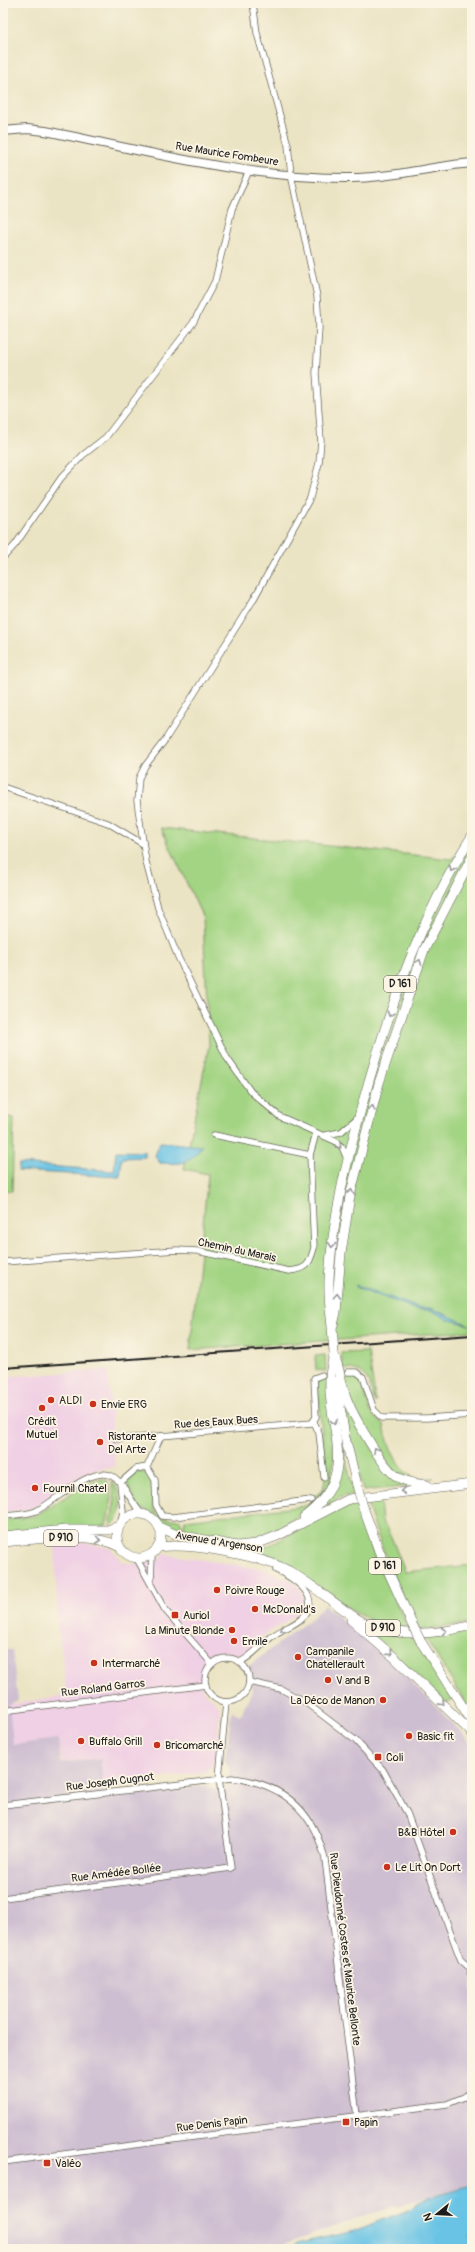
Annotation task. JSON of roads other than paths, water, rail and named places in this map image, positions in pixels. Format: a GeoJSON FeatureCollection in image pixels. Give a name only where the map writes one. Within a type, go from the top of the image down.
{"type":"FeatureCollection","features":[{"type":"Feature","properties":{"kind":"main road","name":"D 161"},"geometry":{"type":"LineString","coordinates":[[472,836],[439,893],[411,955],[397,992],[359,1116],[337,1205],[330,1257],[328,1306],[332,1326],[334,1354],[344,1430],[363,1506],[381,1557],[412,1624],[472,1721]]}},
{"type":"Feature","properties":{"kind":"main road","name":"D 161"},"geometry":{"type":"LineString","coordinates":[[332,1326],[336,1313],[340,1253],[350,1196],[379,1084],[424,950],[472,857]]}},
{"type":"Feature","properties":{"kind":"main road"},"geometry":{"type":"LineString","coordinates":[[334,1354],[340,1369],[349,1405],[390,1471],[400,1478],[414,1483],[456,1485]]}},
{"type":"Feature","properties":{"kind":"main road"},"geometry":{"type":"LineString","coordinates":[[291,1528],[325,1499],[336,1477],[336,1446],[330,1370],[334,1354]]}},
{"type":"Feature","properties":{"kind":"main road","name":"Avenue d'Argenson"},"geometry":{"type":"LineString","coordinates":[[159,1527],[187,1537],[244,1546],[263,1542],[349,1499],[472,1484]]}},
{"type":"Feature","properties":{"kind":"main road"},"geometry":{"type":"LineString","coordinates":[[142,1514],[152,1518],[159,1527],[161,1533],[158,1547],[152,1555],[137,1559],[126,1555],[119,1546],[117,1533],[120,1524],[127,1517],[142,1514]]}},
{"type":"Feature","properties":{"kind":"main road","name":"D 910"},"geometry":{"type":"LineString","coordinates":[[3,1536],[65,1530],[108,1530],[120,1524]]}},
{"type":"Feature","properties":{"kind":"main road","name":"D 910"},"geometry":{"type":"LineString","coordinates":[[3,1542],[82,1538],[103,1540],[119,1546]]}},
{"type":"Feature","properties":{"kind":"main road","name":"Avenue d'Argenson"},"geometry":{"type":"LineString","coordinates":[[158,1547],[176,1546],[245,1556],[274,1564],[307,1583],[357,1619],[381,1628],[394,1631],[428,1632],[450,1630],[472,1625]]}},
{"type":"Feature","properties":{"kind":"main road"},"geometry":{"type":"LineString","coordinates":[[307,1583],[377,1641],[472,1733]]}},
{"type":"Feature","properties":{"kind":"street"},"geometry":{"type":"LineString","coordinates":[[253,3],[257,33],[288,145],[291,175],[317,296],[319,327],[316,373],[321,441],[319,463],[310,498],[252,602],[165,740],[139,778],[137,801],[143,844],[158,908],[178,957],[227,1058],[251,1092],[273,1111],[279,1116],[316,1133],[325,1135],[340,1145],[348,1161]]}},
{"type":"Feature","properties":{"kind":"street","name":"Rue Maurice Fombeure"},"geometry":{"type":"LineString","coordinates":[[3,131],[27,129],[45,131],[249,171],[291,175],[373,178],[472,163]]}},
{"type":"Feature","properties":{"kind":"street"},"geometry":{"type":"LineString","coordinates":[[3,558],[15,544],[61,478],[83,455],[106,437],[192,323],[215,281],[232,209],[249,171]]}},
{"type":"Feature","properties":{"kind":"street"},"geometry":{"type":"LineString","coordinates":[[3,787],[108,823],[143,844]]}},
{"type":"Feature","properties":{"kind":"street"},"geometry":{"type":"LineString","coordinates":[[325,1135],[341,1132],[359,1116]]}},
{"type":"Feature","properties":{"kind":"street","name":"Chemin du Marais"},"geometry":{"type":"LineString","coordinates":[[3,1262],[176,1250],[197,1251],[289,1271],[302,1269],[310,1263],[314,1248],[310,1155],[316,1133]]}},
{"type":"Feature","properties":{"kind":"street"},"geometry":{"type":"LineString","coordinates":[[214,1135],[310,1155]]}},
{"type":"Feature","properties":{"kind":"street"},"geometry":{"type":"LineString","coordinates":[[348,1372],[357,1372],[363,1377],[374,1410],[382,1418],[427,1418],[472,1415]]}},
{"type":"Feature","properties":{"kind":"street"},"geometry":{"type":"LineString","coordinates":[[322,1375],[314,1378],[316,1417],[314,1422],[319,1433],[324,1477]]}},
{"type":"Feature","properties":{"kind":"street","name":"Rue des Eaux Bues"},"geometry":{"type":"LineString","coordinates":[[147,1467],[160,1436],[246,1430],[314,1422]]}},
{"type":"Feature","properties":{"kind":"street"},"geometry":{"type":"LineString","coordinates":[[117,1439],[160,1436]]}},
{"type":"Feature","properties":{"kind":"street"},"geometry":{"type":"LineString","coordinates":[[120,1483],[136,1469],[147,1467],[153,1475],[156,1485],[155,1500],[157,1509],[162,1516],[167,1517],[311,1500]]}},
{"type":"Feature","properties":{"kind":"street"},"geometry":{"type":"LineString","coordinates":[[3,1516],[37,1511],[82,1481],[98,1474],[112,1476],[120,1483],[132,1504],[142,1514]]}},
{"type":"Feature","properties":{"kind":"street"},"geometry":{"type":"LineString","coordinates":[[120,1483],[122,1510],[120,1524]]}},
{"type":"Feature","properties":{"kind":"street"},"geometry":{"type":"LineString","coordinates":[[152,1555],[152,1583]]}},
{"type":"Feature","properties":{"kind":"street"},"geometry":{"type":"LineString","coordinates":[[240,1662],[273,1635],[302,1618],[307,1611],[309,1603],[306,1589],[298,1582],[245,1556]]}},
{"type":"Feature","properties":{"kind":"street"},"geometry":{"type":"LineString","coordinates":[[137,1559],[152,1583],[168,1614],[212,1664]]}},
{"type":"Feature","properties":{"kind":"street"},"geometry":{"type":"LineString","coordinates":[[229,1658],[240,1662],[249,1675],[249,1682],[244,1695],[233,1702],[226,1702],[213,1697],[206,1684],[208,1670],[212,1664],[229,1658]]}},
{"type":"Feature","properties":{"kind":"street"},"geometry":{"type":"LineString","coordinates":[[249,1682],[281,1689],[305,1702],[355,1740],[382,1770],[406,1813],[461,1960],[472,1970],[470,1975],[472,1979]]}},
{"type":"Feature","properties":{"kind":"street","name":"Rue Roland Garros"},"geometry":{"type":"LineString","coordinates":[[3,1711],[206,1684]]}},
{"type":"Feature","properties":{"kind":"street"},"geometry":{"type":"LineString","coordinates":[[219,1778],[226,1702]]}},
{"type":"Feature","properties":{"kind":"street","name":"Rue Joseph Cugnot"},"geometry":{"type":"LineString","coordinates":[[3,1806],[219,1778]]}},
{"type":"Feature","properties":{"kind":"street","name":"Rue Amédée Bollée"},"geometry":{"type":"LineString","coordinates":[[3,1898],[231,1868],[219,1778]]}},
{"type":"Feature","properties":{"kind":"street","name":"Rue Dieudonné Costes et Maurice Bellonte"},"geometry":{"type":"LineString","coordinates":[[219,1778],[245,1779],[276,1790],[292,1800],[305,1814],[321,1842],[326,1867],[357,2116]]}},
{"type":"Feature","properties":{"kind":"street","name":"Rue Denis Papin"},"geometry":{"type":"LineString","coordinates":[[3,2162],[424,2107],[455,2101],[472,2091]]}},
{"type":"Feature","properties":{"kind":"water"},"geometry":{"type":"Polygon","coordinates":[[[160,1142],[202,1146],[193,1157],[185,1162],[160,1163],[155,1156],[160,1142]]]}},
{"type":"Feature","properties":{"kind":"water"},"geometry":{"type":"Polygon","coordinates":[[[116,1151],[145,1152],[145,1157],[122,1158],[120,1177],[18,1171],[19,1164],[114,1171],[116,1151]]]}},
{"type":"Feature","properties":{"kind":"water"},"geometry":{"type":"Polygon","coordinates":[[[356,1285],[419,1308],[431,1308],[469,1325],[447,1319],[431,1310],[418,1310],[356,1287],[356,1285]]]}},
{"type":"Feature","properties":{"kind":"water"},"geometry":{"type":"Polygon","coordinates":[[[472,2185],[472,2249],[287,2249],[300,2243],[354,2231],[408,2210],[429,2197],[472,2185]]]}},
{"type":"Feature","properties":{"kind":"railway"},"geometry":{"type":"LineString","coordinates":[[3,1368],[472,1335]]}},
{"type":"Feature","properties":{"kind":"place","name":"ALDI"},"geometry":{"type":"Point","coordinates":[51,1400]}},
{"type":"Feature","properties":{"kind":"place","name":"Envie ERG"},"geometry":{"type":"Point","coordinates":[93,1404]}},
{"type":"Feature","properties":{"kind":"place","name":"Crédit Mutuel"},"geometry":{"type":"Point","coordinates":[42,1408]}},
{"type":"Feature","properties":{"kind":"place","name":"Ristorante Del Arte"},"geometry":{"type":"Point","coordinates":[100,1442]}},
{"type":"Feature","properties":{"kind":"place","name":"Fournil Chatel"},"geometry":{"type":"Point","coordinates":[35,1488]}},
{"type":"Feature","properties":{"kind":"place","name":"Poivre Rouge"},"geometry":{"type":"Point","coordinates":[217,1590]}},
{"type":"Feature","properties":{"kind":"place","name":"McDonald's"},"geometry":{"type":"Point","coordinates":[255,1609]}},
{"type":"Feature","properties":{"kind":"place","name":"Auriol"},"geometry":{"type":"Point","coordinates":[175,1615]}},
{"type":"Feature","properties":{"kind":"place","name":"La Minute Blonde"},"geometry":{"type":"Point","coordinates":[232,1630]}},
{"type":"Feature","properties":{"kind":"place","name":"Emile"},"geometry":{"type":"Point","coordinates":[234,1641]}},
{"type":"Feature","properties":{"kind":"place","name":"Campanile Chatellerault"},"geometry":{"type":"Point","coordinates":[298,1657]}},
{"type":"Feature","properties":{"kind":"place","name":"Intermarché"},"geometry":{"type":"Point","coordinates":[94,1663]}},
{"type":"Feature","properties":{"kind":"place","name":"V and B"},"geometry":{"type":"Point","coordinates":[328,1680]}},
{"type":"Feature","properties":{"kind":"place","name":"La Déco de Manon"},"geometry":{"type":"Point","coordinates":[383,1700]}},
{"type":"Feature","properties":{"kind":"place","name":"Basic fit"},"geometry":{"type":"Point","coordinates":[409,1736]}},
{"type":"Feature","properties":{"kind":"place","name":"Buffalo Grill"},"geometry":{"type":"Point","coordinates":[81,1741]}},
{"type":"Feature","properties":{"kind":"place","name":"Bricomarché"},"geometry":{"type":"Point","coordinates":[157,1745]}},
{"type":"Feature","properties":{"kind":"place","name":"Coli"},"geometry":{"type":"Point","coordinates":[378,1757]}},
{"type":"Feature","properties":{"kind":"place","name":"B&B Hôtel"},"geometry":{"type":"Point","coordinates":[453,1832]}},
{"type":"Feature","properties":{"kind":"place","name":"Le Lit On Dort"},"geometry":{"type":"Point","coordinates":[387,1867]}},
{"type":"Feature","properties":{"kind":"place","name":"Papin"},"geometry":{"type":"Point","coordinates":[346,2122]}},
{"type":"Feature","properties":{"kind":"place","name":"Valéo"},"geometry":{"type":"Point","coordinates":[47,2163]}}]}
